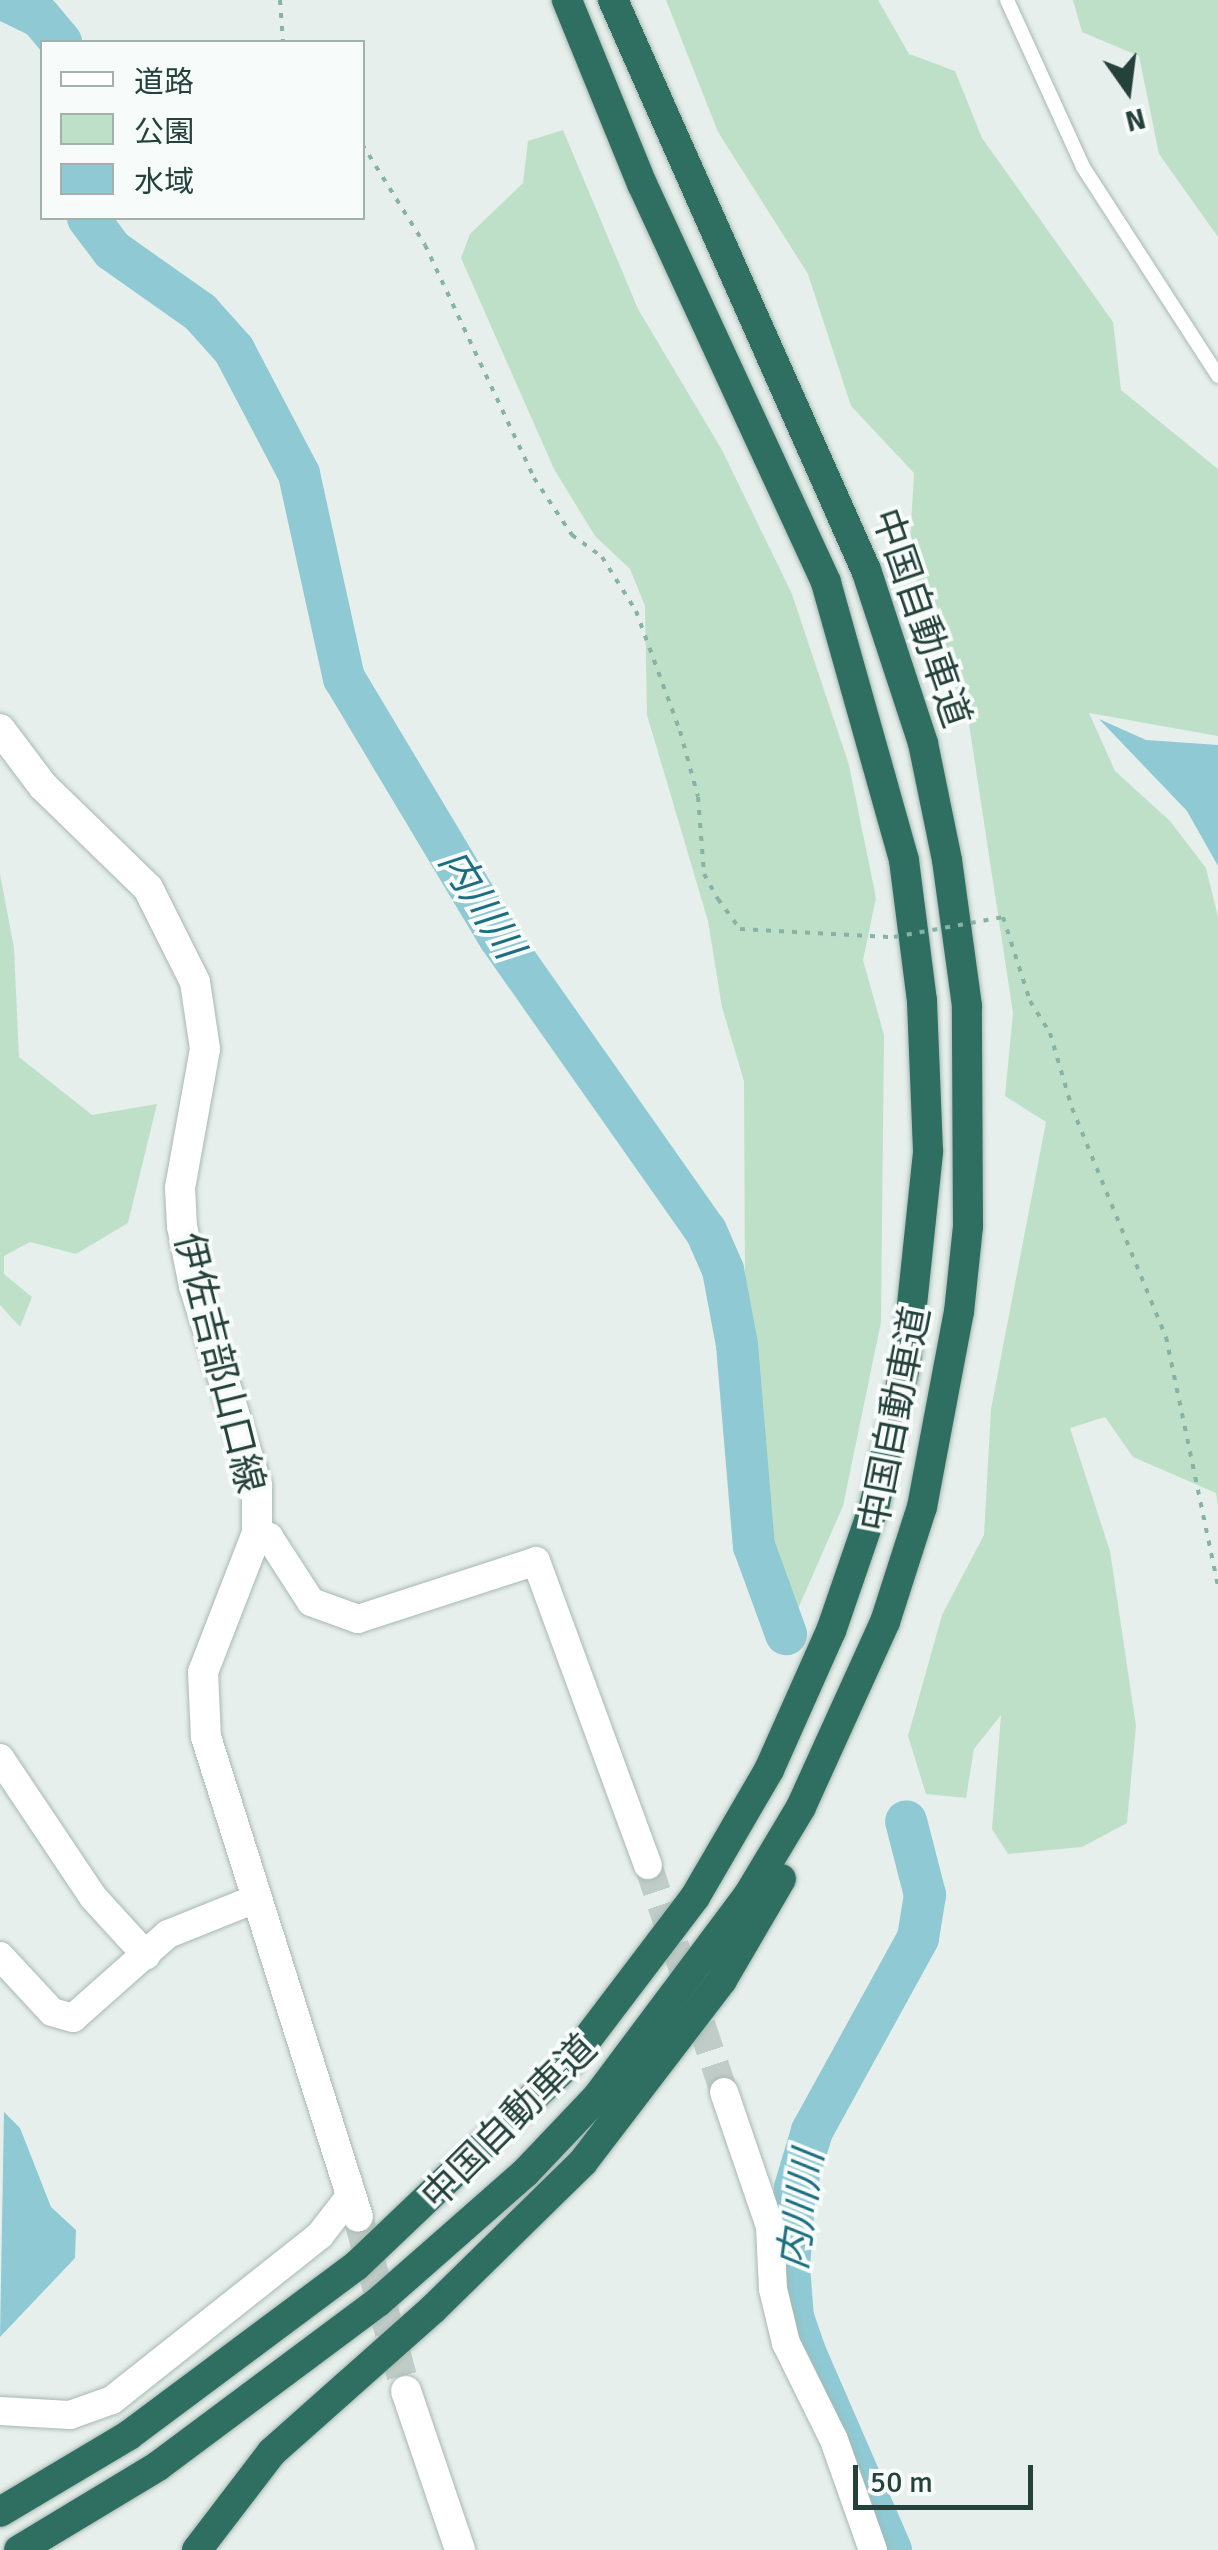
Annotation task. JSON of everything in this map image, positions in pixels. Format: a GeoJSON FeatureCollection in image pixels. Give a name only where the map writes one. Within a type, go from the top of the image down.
{"type":"FeatureCollection","features":[{"type":"Feature","properties":{"kind":"highway","name":"中国自動車道"},"geometry":{"type":"LineString","coordinates":[[0,2512],[128,2436],[356,2266],[569,2063],[652,1958],[760,1786],[831,1632],[875,1504],[906,1362],[928,1151],[922,1001],[904,860],[826,582],[642,184],[567,0]]}},
{"type":"Feature","properties":{"kind":"highway","name":"中国自動車道"},"geometry":{"type":"LineString","coordinates":[[18,2550],[158,2466],[378,2302],[525,2173],[598,2096],[749,1894],[800,1807],[886,1622],[922,1508],[959,1312],[971,1140],[959,929],[923,743],[866,570],[613,0]]}},
{"type":"Feature","properties":{"kind":"highway"},"geometry":{"type":"LineString","coordinates":[[197,2550],[252,2474],[533,2215],[651,2076],[722,1980],[809,1831],[886,1622]]}},
{"type":"Feature","properties":{"kind":"main road","name":"伊佐吉部山口線"},"geometry":{"type":"LineString","coordinates":[[0,729],[43,786],[148,888],[195,982],[205,1049],[180,1188],[182,1226],[205,1322],[249,1451],[256,1533],[216,1631],[202,1702],[255,1898],[355,2206]]}},
{"type":"Feature","properties":{"kind":"main road"},"geometry":{"type":"LineString","coordinates":[[406,2390],[460,2550]]}},
{"type":"Feature","properties":{"kind":"street"},"geometry":{"type":"LineString","coordinates":[[256,1533],[269,1537],[311,1602],[358,1619],[536,1561],[648,1865]]}},
{"type":"Feature","properties":{"kind":"street"},"geometry":{"type":"LineString","coordinates":[[0,1758],[93,1897],[146,1955]]}},
{"type":"Feature","properties":{"kind":"street"},"geometry":{"type":"LineString","coordinates":[[0,1956],[52,2012],[73,2018],[168,1934],[255,1898]]}},
{"type":"Feature","properties":{"kind":"street"},"geometry":{"type":"LineString","coordinates":[[724,2092],[770,2226],[772,2289],[786,2343],[834,2440],[873,2550]]}},
{"type":"Feature","properties":{"kind":"street"},"geometry":{"type":"LineString","coordinates":[[0,2412],[70,2415],[112,2400],[355,2206]]}},
{"type":"Feature","properties":{"kind":"lane"},"geometry":{"type":"LineString","coordinates":[[1007,0],[1084,168],[1218,376]]}},
{"type":"Feature","properties":{"kind":"path"},"geometry":{"type":"LineString","coordinates":[[280,0],[284,40]]}},
{"type":"Feature","properties":{"kind":"path"},"geometry":{"type":"LineString","coordinates":[[365,149],[425,245],[534,478],[572,535],[602,557],[636,611],[680,731],[698,797],[704,874],[740,929],[894,938],[1003,917],[1030,1001],[1050,1033],[1072,1108],[1166,1337],[1218,1586]]}},
{"type":"Feature","properties":{"kind":"green space"},"geometry":{"type":"Polygon","coordinates":[[[666,0],[878,0],[909,54],[955,71],[982,138],[1113,322],[1121,390],[1218,469],[1218,736],[1089,713],[1115,771],[1170,821],[1206,868],[1218,917],[1218,1507],[1216,1493],[1133,1457],[1105,1417],[1070,1428],[1110,1551],[1136,1726],[1127,1823],[1082,1847],[1008,1854],[992,1829],[1001,1715],[974,1749],[966,1798],[926,1794],[908,1736],[942,1615],[984,1535],[991,1409],[1046,1122],[1005,1096],[1013,1013],[969,724],[909,560],[914,473],[851,406],[808,274],[718,132],[666,0]]]}},
{"type":"Feature","properties":{"kind":"green space"},"geometry":{"type":"Polygon","coordinates":[[[1073,0],[1218,0],[1218,237],[1159,154],[1139,56],[1082,32],[1073,0]]]}},
{"type":"Feature","properties":{"kind":"green space"},"geometry":{"type":"Polygon","coordinates":[[[563,130],[638,309],[722,450],[792,594],[849,765],[876,898],[863,960],[884,1035],[881,1322],[843,1506],[797,1611],[775,1585],[765,1511],[745,1287],[744,1081],[722,1007],[708,921],[647,715],[645,606],[630,569],[595,536],[554,469],[461,258],[470,234],[523,183],[528,141],[563,130]]]}},
{"type":"Feature","properties":{"kind":"green space"},"geometry":{"type":"Polygon","coordinates":[[[0,874],[14,948],[19,1057],[92,1115],[157,1104],[128,1223],[76,1254],[30,1242],[4,1256],[4,1274],[32,1297],[20,1327],[0,1305],[0,874]]]}},
{"type":"Feature","properties":{"kind":"water"},"geometry":{"type":"Polygon","coordinates":[[[1099,719],[1146,740],[1218,745],[1218,866],[1187,811],[1099,719]]]}},
{"type":"Feature","properties":{"kind":"water"},"geometry":{"type":"Polygon","coordinates":[[[4,2112],[20,2128],[51,2207],[76,2230],[75,2258],[0,2337],[4,2112]]]}},
{"type":"Feature","properties":{"kind":"waterway","name":"内川川"},"geometry":{"type":"LineString","coordinates":[[5,0],[40,17],[59,40]]}},
{"type":"Feature","properties":{"kind":"waterway","name":"内川川"},"geometry":{"type":"LineString","coordinates":[[90,220],[112,250],[200,312],[234,350],[299,474],[344,678],[499,937],[706,1231],[723,1270],[737,1345],[754,1546],[786,1634]]}},
{"type":"Feature","properties":{"kind":"waterway","name":"内川川"},"geometry":{"type":"LineString","coordinates":[[891,2550],[805,2352],[793,2318],[789,2267],[795,2188],[812,2131],[918,1938],[925,1895],[906,1821]]}},
{"type":"Feature","properties":{"kind":"tunnel"},"geometry":{"type":"LineString","coordinates":[[648,1865],[724,2092]]}},
{"type":"Feature","properties":{"kind":"tunnel"},"geometry":{"type":"LineString","coordinates":[[358,2217],[406,2391]]}}]}
